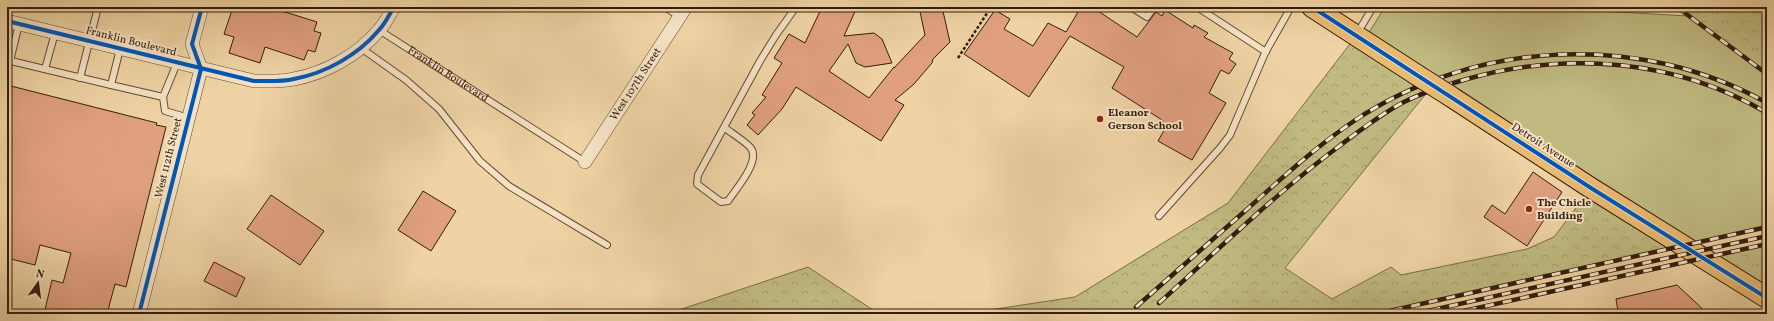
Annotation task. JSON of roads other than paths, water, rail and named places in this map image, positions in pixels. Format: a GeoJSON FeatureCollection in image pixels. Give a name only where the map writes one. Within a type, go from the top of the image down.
{"type":"FeatureCollection","features":[{"type":"Feature","properties":{"kind":"main road","name":"Detroit Avenue"},"geometry":{"type":"LineString","coordinates":[[1312,7],[1591,188],[1767,298]]}},
{"type":"Feature","properties":{"kind":"street"},"geometry":{"type":"LineString","coordinates":[[201,69],[192,44],[202,7]]}},
{"type":"Feature","properties":{"kind":"street"},"geometry":{"type":"LineString","coordinates":[[379,30],[394,7]]}},
{"type":"Feature","properties":{"kind":"street","name":"West 107th Street"},"geometry":{"type":"LineString","coordinates":[[585,162],[683,12]]}},
{"type":"Feature","properties":{"kind":"street","name":"Franklin Boulevard"},"geometry":{"type":"LineString","coordinates":[[13,22],[254,81],[294,79],[317,72],[341,62],[361,48],[379,30]]}},
{"type":"Feature","properties":{"kind":"street","name":"West 112th Street"},"geometry":{"type":"LineString","coordinates":[[139,314],[201,69]]}},
{"type":"Feature","properties":{"kind":"lane"},"geometry":{"type":"LineString","coordinates":[[80,78],[98,7]]}},
{"type":"Feature","properties":{"kind":"lane"},"geometry":{"type":"LineString","coordinates":[[665,7],[683,12]]}},
{"type":"Feature","properties":{"kind":"lane"},"geometry":{"type":"LineString","coordinates":[[725,128],[750,148],[754,154],[754,158],[753,163],[728,201],[721,202],[697,184],[698,175],[725,128],[760,61],[796,7]]}},
{"type":"Feature","properties":{"kind":"lane"},"geometry":{"type":"LineString","coordinates":[[1131,7],[1147,17],[1154,7]]}},
{"type":"Feature","properties":{"kind":"lane"},"geometry":{"type":"LineString","coordinates":[[1197,7],[1266,52]]}},
{"type":"Feature","properties":{"kind":"lane"},"geometry":{"type":"LineString","coordinates":[[1159,216],[1230,135],[1266,52],[1291,7]]}},
{"type":"Feature","properties":{"kind":"lane"},"geometry":{"type":"LineString","coordinates":[[1356,36],[1373,7]]}},
{"type":"Feature","properties":{"kind":"lane"},"geometry":{"type":"LineString","coordinates":[[13,22],[9,60],[163,97]]}},
{"type":"Feature","properties":{"kind":"lane","name":"Franklin Boulevard"},"geometry":{"type":"LineString","coordinates":[[379,30],[585,162]]}},
{"type":"Feature","properties":{"kind":"lane"},"geometry":{"type":"LineString","coordinates":[[45,69],[55,33]]}},
{"type":"Feature","properties":{"kind":"lane"},"geometry":{"type":"LineString","coordinates":[[361,48],[406,80],[439,109],[480,161],[509,186],[607,244]]}},
{"type":"Feature","properties":{"kind":"lane"},"geometry":{"type":"LineString","coordinates":[[111,85],[120,49]]}},
{"type":"Feature","properties":{"kind":"lane"},"geometry":{"type":"LineString","coordinates":[[177,63],[163,97],[165,111],[189,118]]}},
{"type":"Feature","properties":{"kind":"railway"},"geometry":{"type":"LineString","coordinates":[[1677,7],[1767,74]]}},
{"type":"Feature","properties":{"kind":"railway"},"geometry":{"type":"LineString","coordinates":[[1136,307],[1298,164],[1339,131],[1401,94],[1452,74],[1504,61],[1558,55],[1612,56],[1665,64],[1717,80],[1767,103]]}},
{"type":"Feature","properties":{"kind":"railway"},"geometry":{"type":"LineString","coordinates":[[1159,303],[1269,203],[1354,135],[1379,117],[1404,102],[1451,84],[1505,70],[1543,65],[1582,63],[1620,65],[1658,71],[1696,81],[1732,95],[1767,113]]}},
{"type":"Feature","properties":{"kind":"railway"},"geometry":{"type":"LineString","coordinates":[[1376,314],[1767,227]]}},
{"type":"Feature","properties":{"kind":"railway"},"geometry":{"type":"LineString","coordinates":[[1414,314],[1767,236]]}},
{"type":"Feature","properties":{"kind":"railway"},"geometry":{"type":"LineString","coordinates":[[1450,314],[1767,244]]}},
{"type":"Feature","properties":{"kind":"place","name":"Eleanor Gerson School"},"geometry":{"type":"Point","coordinates":[1100,119]}},
{"type":"Feature","properties":{"kind":"place","name":"The Chicle Building"},"geometry":{"type":"Point","coordinates":[1529,209]}}]}
